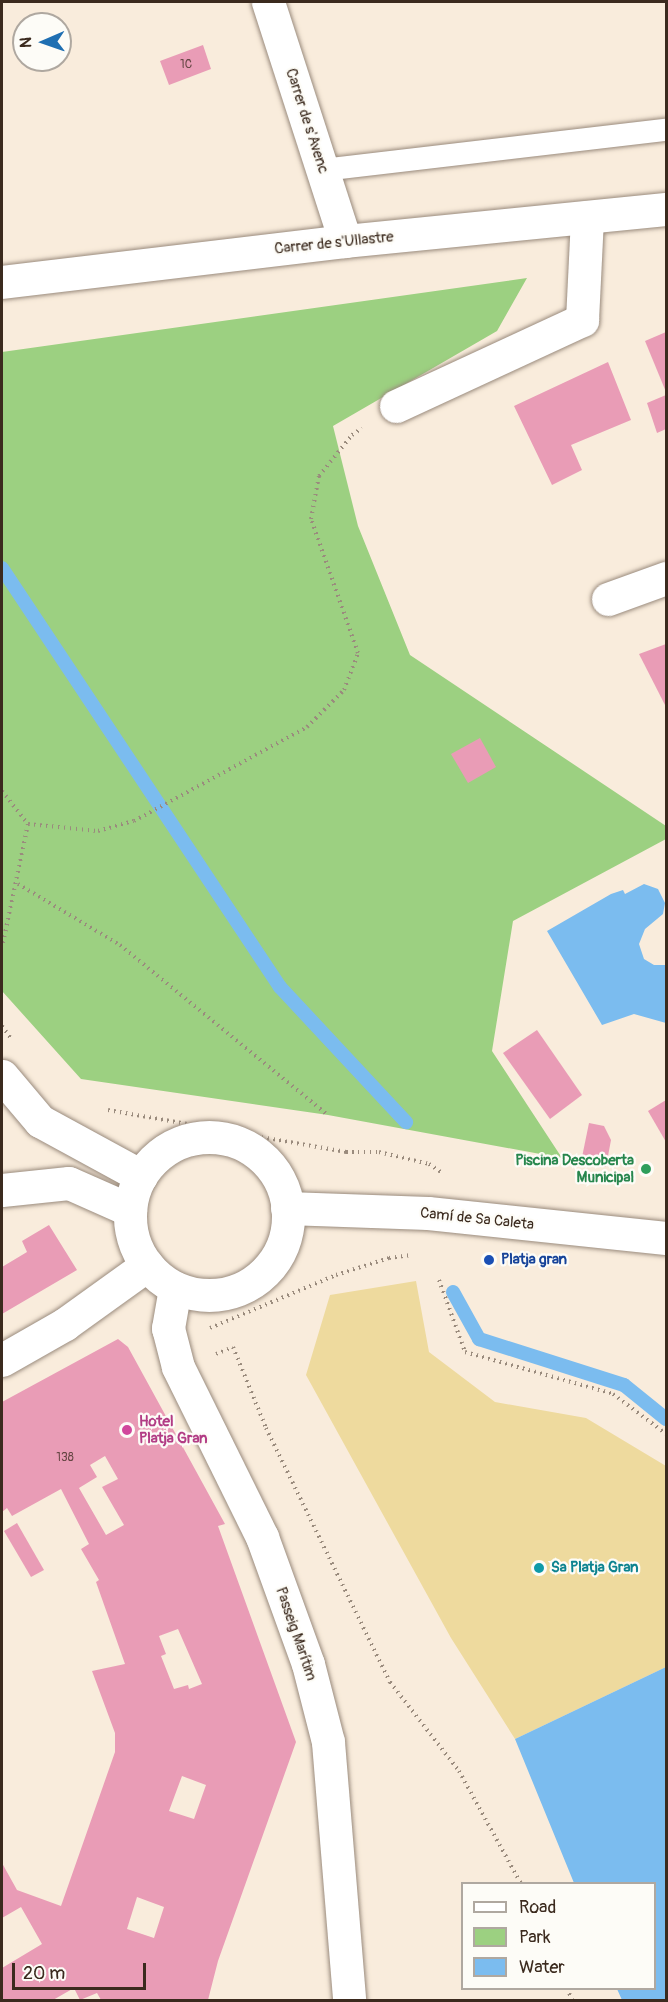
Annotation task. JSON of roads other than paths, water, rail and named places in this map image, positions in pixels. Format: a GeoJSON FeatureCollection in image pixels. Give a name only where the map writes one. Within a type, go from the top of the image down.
{"type":"FeatureCollection","features":[{"type":"Feature","properties":{"kind":"street","name":"Carrer de s'Avenc"},"geometry":{"type":"LineString","coordinates":[[268,2],[345,241]]}},
{"type":"Feature","properties":{"kind":"street","name":"Carrer de s'Ullastre"},"geometry":{"type":"LineString","coordinates":[[2,282],[345,241],[666,209]]}},
{"type":"Feature","properties":{"kind":"street"},"geometry":{"type":"LineString","coordinates":[[396,406],[582,320],[587,218]]}},
{"type":"Feature","properties":{"kind":"street"},"geometry":{"type":"LineString","coordinates":[[608,599],[666,578]]}},
{"type":"Feature","properties":{"kind":"street"},"geometry":{"type":"LineString","coordinates":[[2,1076],[40,1121],[141,1176]]}},
{"type":"Feature","properties":{"kind":"street"},"geometry":{"type":"LineString","coordinates":[[215,1137],[236,1142],[263,1160],[282,1186],[287,1208],[287,1226],[274,1261],[247,1286],[212,1296],[175,1288],[147,1265],[131,1230],[130,1210],[141,1176],[154,1159],[172,1146],[193,1138],[215,1137]]}},
{"type":"Feature","properties":{"kind":"street"},"geometry":{"type":"LineString","coordinates":[[2,1190],[69,1183],[130,1210]]}},
{"type":"Feature","properties":{"kind":"street","name":"Camí de Sa Caleta"},"geometry":{"type":"LineString","coordinates":[[287,1208],[428,1214],[666,1238]]}},
{"type":"Feature","properties":{"kind":"street"},"geometry":{"type":"LineString","coordinates":[[2,1360],[65,1324],[147,1265]]}},
{"type":"Feature","properties":{"kind":"street","name":"Passeig Marítim"},"geometry":{"type":"LineString","coordinates":[[175,1288],[168,1328],[178,1367],[262,1537],[308,1664],[328,1742],[349,2001]]}},
{"type":"Feature","properties":{"kind":"lane"},"geometry":{"type":"LineString","coordinates":[[323,170],[666,130]]}},
{"type":"Feature","properties":{"kind":"water"},"geometry":{"type":"Polygon","coordinates":[[[644,884],[658,889],[665,903],[663,914],[645,929],[639,944],[644,959],[654,965],[666,965],[666,1023],[634,1014],[602,1025],[547,931],[611,894],[623,890],[625,894],[644,884]]]}},
{"type":"Feature","properties":{"kind":"water"},"geometry":{"type":"Polygon","coordinates":[[[666,1667],[666,2000],[622,2000],[617,1990],[656,1990],[656,1882],[574,1882],[515,1739],[666,1667]]]}},
{"type":"Feature","properties":{"kind":"waterway"},"geometry":{"type":"LineString","coordinates":[[2,568],[280,987],[406,1122]]}},
{"type":"Feature","properties":{"kind":"waterway"},"geometry":{"type":"LineString","coordinates":[[453,1292],[479,1339],[624,1385],[666,1419]]}},
{"type":"Feature","properties":{"kind":"place","name":"Piscina Descoberta Municipal"},"geometry":{"type":"Point","coordinates":[646,1169]}},
{"type":"Feature","properties":{"kind":"place","name":"Platja gran"},"geometry":{"type":"Point","coordinates":[489,1260]}},
{"type":"Feature","properties":{"kind":"place","name":"Hotel Platja Gran"},"geometry":{"type":"Point","coordinates":[127,1430]}},
{"type":"Feature","properties":{"kind":"place","name":"Sa Platja Gran"},"geometry":{"type":"Point","coordinates":[539,1568]}}]}
